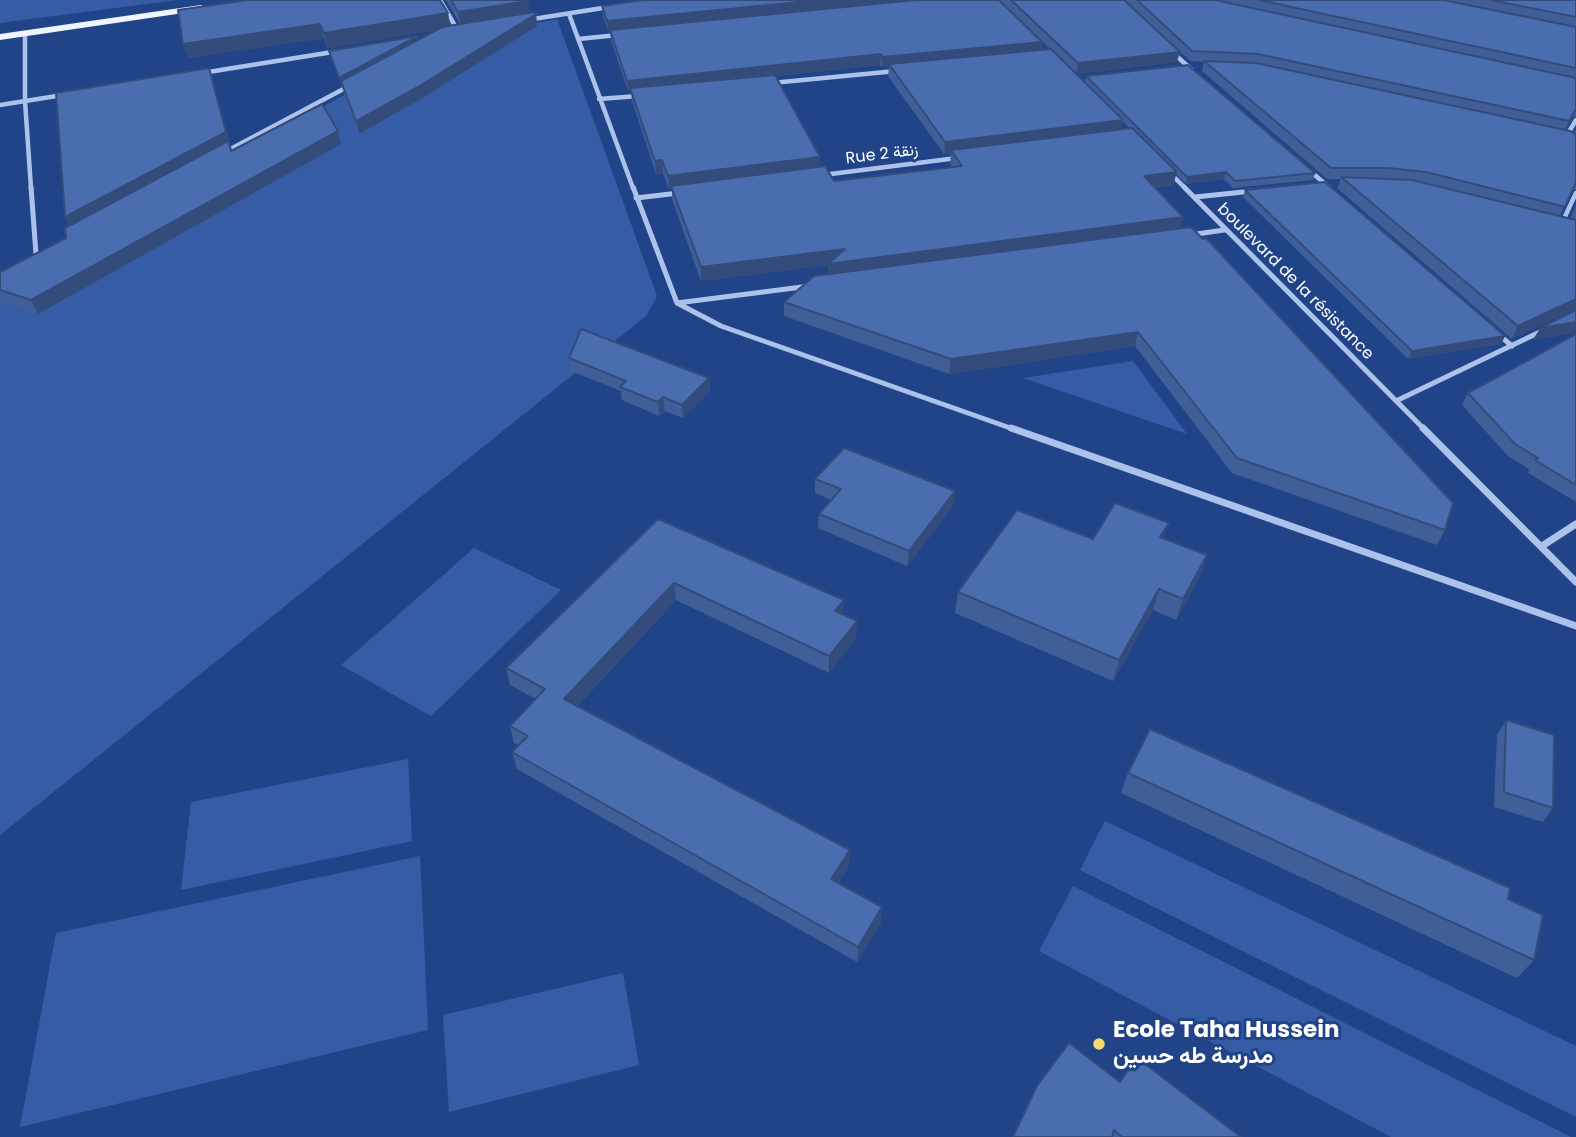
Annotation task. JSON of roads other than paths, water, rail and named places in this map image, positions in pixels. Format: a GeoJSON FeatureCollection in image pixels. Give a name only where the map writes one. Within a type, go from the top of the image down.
{"type":"FeatureCollection","features":[{"type":"Feature","properties":{"kind":"main road"},"geometry":{"type":"LineString","coordinates":[[0,37],[217,5]]}},
{"type":"Feature","properties":{"kind":"street"},"geometry":{"type":"LineString","coordinates":[[440,0],[459,32]]}},
{"type":"Feature","properties":{"kind":"street"},"geometry":{"type":"LineString","coordinates":[[520,22],[618,6]]}},
{"type":"Feature","properties":{"kind":"street"},"geometry":{"type":"LineString","coordinates":[[569,13],[677,303],[721,326],[1576,626]]}},
{"type":"Feature","properties":{"kind":"street"},"geometry":{"type":"LineString","coordinates":[[445,35],[471,30]]}},
{"type":"Feature","properties":{"kind":"street"},"geometry":{"type":"LineString","coordinates":[[25,34],[25,101],[36,254]]}},
{"type":"Feature","properties":{"kind":"street"},"geometry":{"type":"LineString","coordinates":[[578,38],[620,34]]}},
{"type":"Feature","properties":{"kind":"street"},"geometry":{"type":"LineString","coordinates":[[1168,47],[1198,75]]}},
{"type":"Feature","properties":{"kind":"street"},"geometry":{"type":"LineString","coordinates":[[201,73],[350,50]]}},
{"type":"Feature","properties":{"kind":"street"},"geometry":{"type":"LineString","coordinates":[[1175,68],[1200,66]]}},
{"type":"Feature","properties":{"kind":"street"},"geometry":{"type":"LineString","coordinates":[[763,83],[900,70]]}},
{"type":"Feature","properties":{"kind":"street"},"geometry":{"type":"LineString","coordinates":[[216,157],[361,80]]}},
{"type":"Feature","properties":{"kind":"street"},"geometry":{"type":"LineString","coordinates":[[0,104],[66,94]]}},
{"type":"Feature","properties":{"kind":"street"},"geometry":{"type":"LineString","coordinates":[[599,99],[640,95]]}},
{"type":"Feature","properties":{"kind":"street"},"geometry":{"type":"LineString","coordinates":[[1566,138],[1576,120]]}},
{"type":"Feature","properties":{"kind":"street"},"geometry":{"type":"LineString","coordinates":[[1553,135],[1576,143]]}},
{"type":"Feature","properties":{"kind":"street","name":"Rue 2 زنقة"},"geometry":{"type":"LineString","coordinates":[[815,176],[966,156]]}},
{"type":"Feature","properties":{"kind":"street"},"geometry":{"type":"LineString","coordinates":[[1302,165],[1334,192]]}},
{"type":"Feature","properties":{"kind":"street","name":"boulevard de la résistance"},"geometry":{"type":"LineString","coordinates":[[1168,171],[1576,582]]}},
{"type":"Feature","properties":{"kind":"street"},"geometry":{"type":"LineString","coordinates":[[1310,184],[1334,182]]}},
{"type":"Feature","properties":{"kind":"street"},"geometry":{"type":"LineString","coordinates":[[1195,197],[1259,190]]}},
{"type":"Feature","properties":{"kind":"street"},"geometry":{"type":"LineString","coordinates":[[636,198],[691,191]]}},
{"type":"Feature","properties":{"kind":"street"},"geometry":{"type":"LineString","coordinates":[[1562,224],[1576,193]]}},
{"type":"Feature","properties":{"kind":"street"},"geometry":{"type":"LineString","coordinates":[[1549,221],[1569,226]]}},
{"type":"Feature","properties":{"kind":"street"},"geometry":{"type":"LineString","coordinates":[[1183,236],[1224,230]]}},
{"type":"Feature","properties":{"kind":"street"},"geometry":{"type":"LineString","coordinates":[[24,260],[48,247]]}},
{"type":"Feature","properties":{"kind":"street"},"geometry":{"type":"LineString","coordinates":[[677,303],[814,285]]}},
{"type":"Feature","properties":{"kind":"street"},"geometry":{"type":"LineString","coordinates":[[1396,401],[1555,324]]}},
{"type":"Feature","properties":{"kind":"street"},"geometry":{"type":"LineString","coordinates":[[1491,328],[1512,346]]}},
{"type":"Feature","properties":{"kind":"street"},"geometry":{"type":"LineString","coordinates":[[1542,547],[1576,524]]}},
{"type":"Feature","properties":{"kind":"place","name":"Ecole Taha Hussein مدرسة طه حسين"},"geometry":{"type":"Point","coordinates":[1099,1044]}}]}
